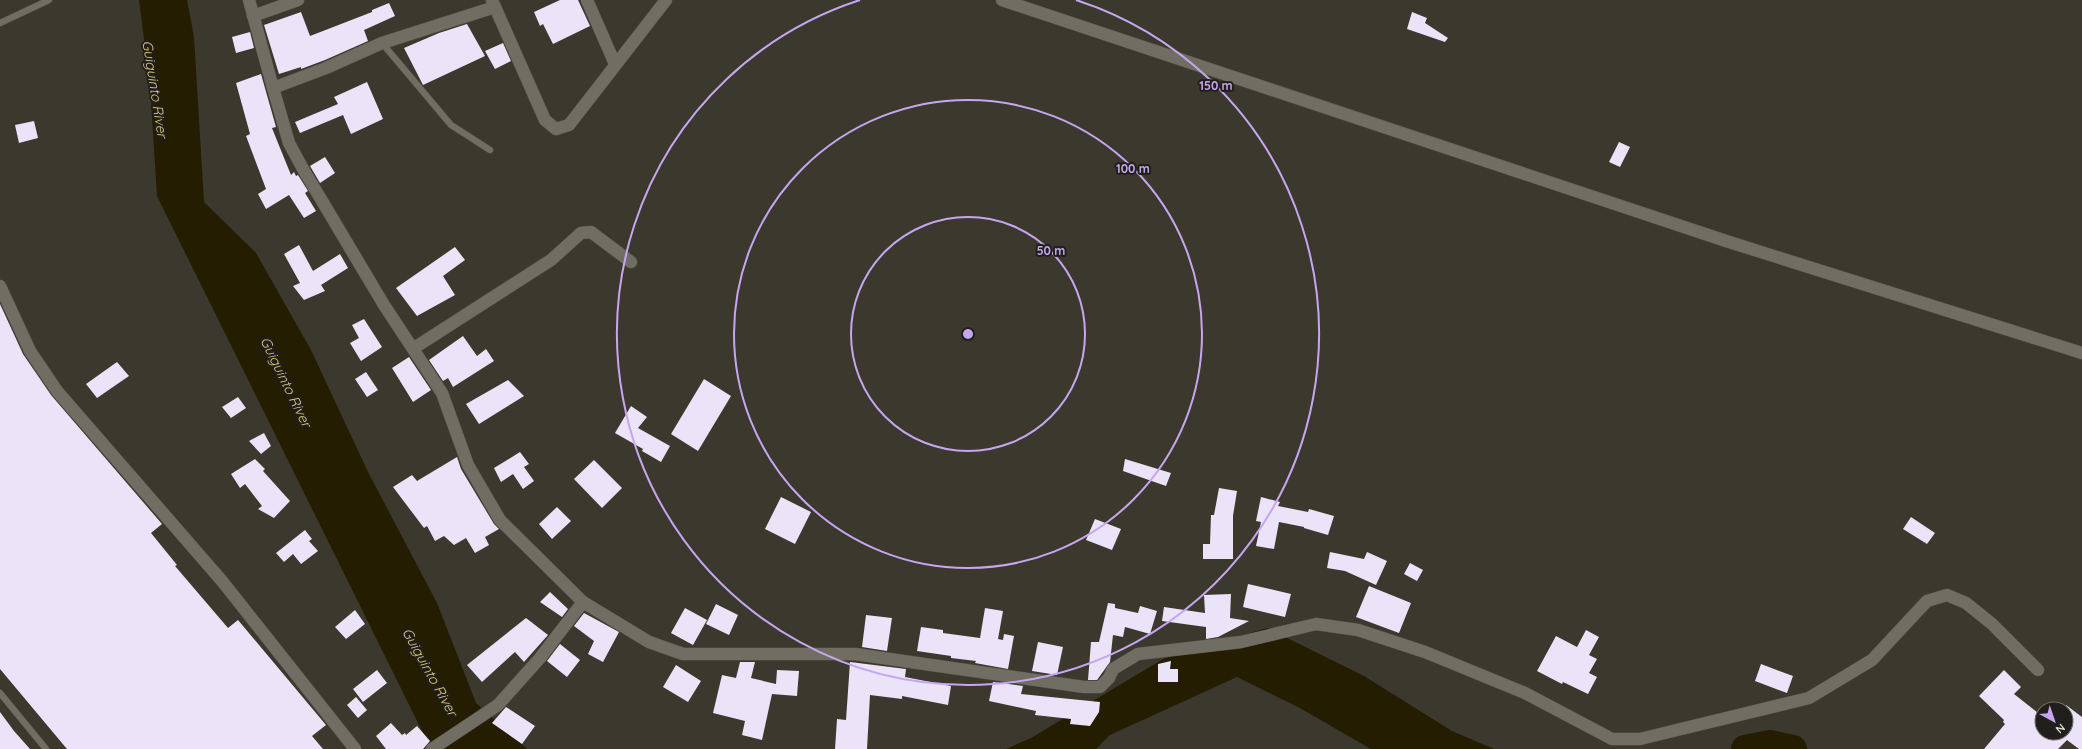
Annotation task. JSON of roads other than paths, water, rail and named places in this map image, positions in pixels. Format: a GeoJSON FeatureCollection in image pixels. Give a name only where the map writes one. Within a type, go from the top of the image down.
{"type":"FeatureCollection","features":[{"type":"Feature","properties":{"kind":"street"},"geometry":{"type":"LineString","coordinates":[[249,0],[289,142],[303,169],[384,305],[414,348],[442,393],[468,465],[500,520],[583,602],[649,642],[683,654],[855,654],[1084,687],[1100,687],[1109,678],[1113,669],[1138,654],[1241,642],[1316,624],[1358,630],[1425,652],[1525,692],[1612,739],[1640,739],[1809,698],[1872,660],[1927,601],[1947,595],[1966,603],[1992,624],[2038,670]]}},
{"type":"Feature","properties":{"kind":"street"},"geometry":{"type":"LineString","coordinates":[[253,16],[298,0]]}},
{"type":"Feature","properties":{"kind":"street"},"geometry":{"type":"LineString","coordinates":[[587,0],[615,64]]}},
{"type":"Feature","properties":{"kind":"street"},"geometry":{"type":"LineString","coordinates":[[273,88],[326,68],[382,43],[493,4],[545,120],[556,129],[569,125],[666,0]]}},
{"type":"Feature","properties":{"kind":"street"},"geometry":{"type":"LineString","coordinates":[[1002,0],[1726,241],[2082,353]]}},
{"type":"Feature","properties":{"kind":"street"},"geometry":{"type":"LineString","coordinates":[[414,348],[551,260],[581,233],[591,232],[631,262]]}},
{"type":"Feature","properties":{"kind":"street"},"geometry":{"type":"LineString","coordinates":[[0,286],[30,351],[57,391],[222,581],[355,749]]}},
{"type":"Feature","properties":{"kind":"street"},"geometry":{"type":"LineString","coordinates":[[432,749],[498,705],[540,658],[583,602]]}},
{"type":"Feature","properties":{"kind":"lane"},"geometry":{"type":"LineString","coordinates":[[0,23],[49,0]]}},
{"type":"Feature","properties":{"kind":"lane"},"geometry":{"type":"LineString","coordinates":[[382,43],[451,124],[490,150]]}},
{"type":"Feature","properties":{"kind":"lane"},"geometry":{"type":"LineString","coordinates":[[0,693],[46,749]]}},
{"type":"Feature","properties":{"kind":"water"},"geometry":{"type":"Polygon","coordinates":[[[139,0],[187,0],[194,37],[204,202],[256,253],[311,350],[368,472],[437,603],[476,703],[527,749],[431,749],[157,196],[150,86],[139,0]]]}},
{"type":"Feature","properties":{"kind":"water"},"geometry":{"type":"Polygon","coordinates":[[[1267,628],[1364,676],[1452,731],[1494,749],[1371,749],[1298,707],[1237,677],[1110,735],[1096,749],[1006,749],[1031,738],[1163,659],[1267,628]]]}},
{"type":"Feature","properties":{"kind":"waterway","name":"Guiguinto River"},"geometry":{"type":"LineString","coordinates":[[1745,749],[1770,744],[1793,749]]}}]}
